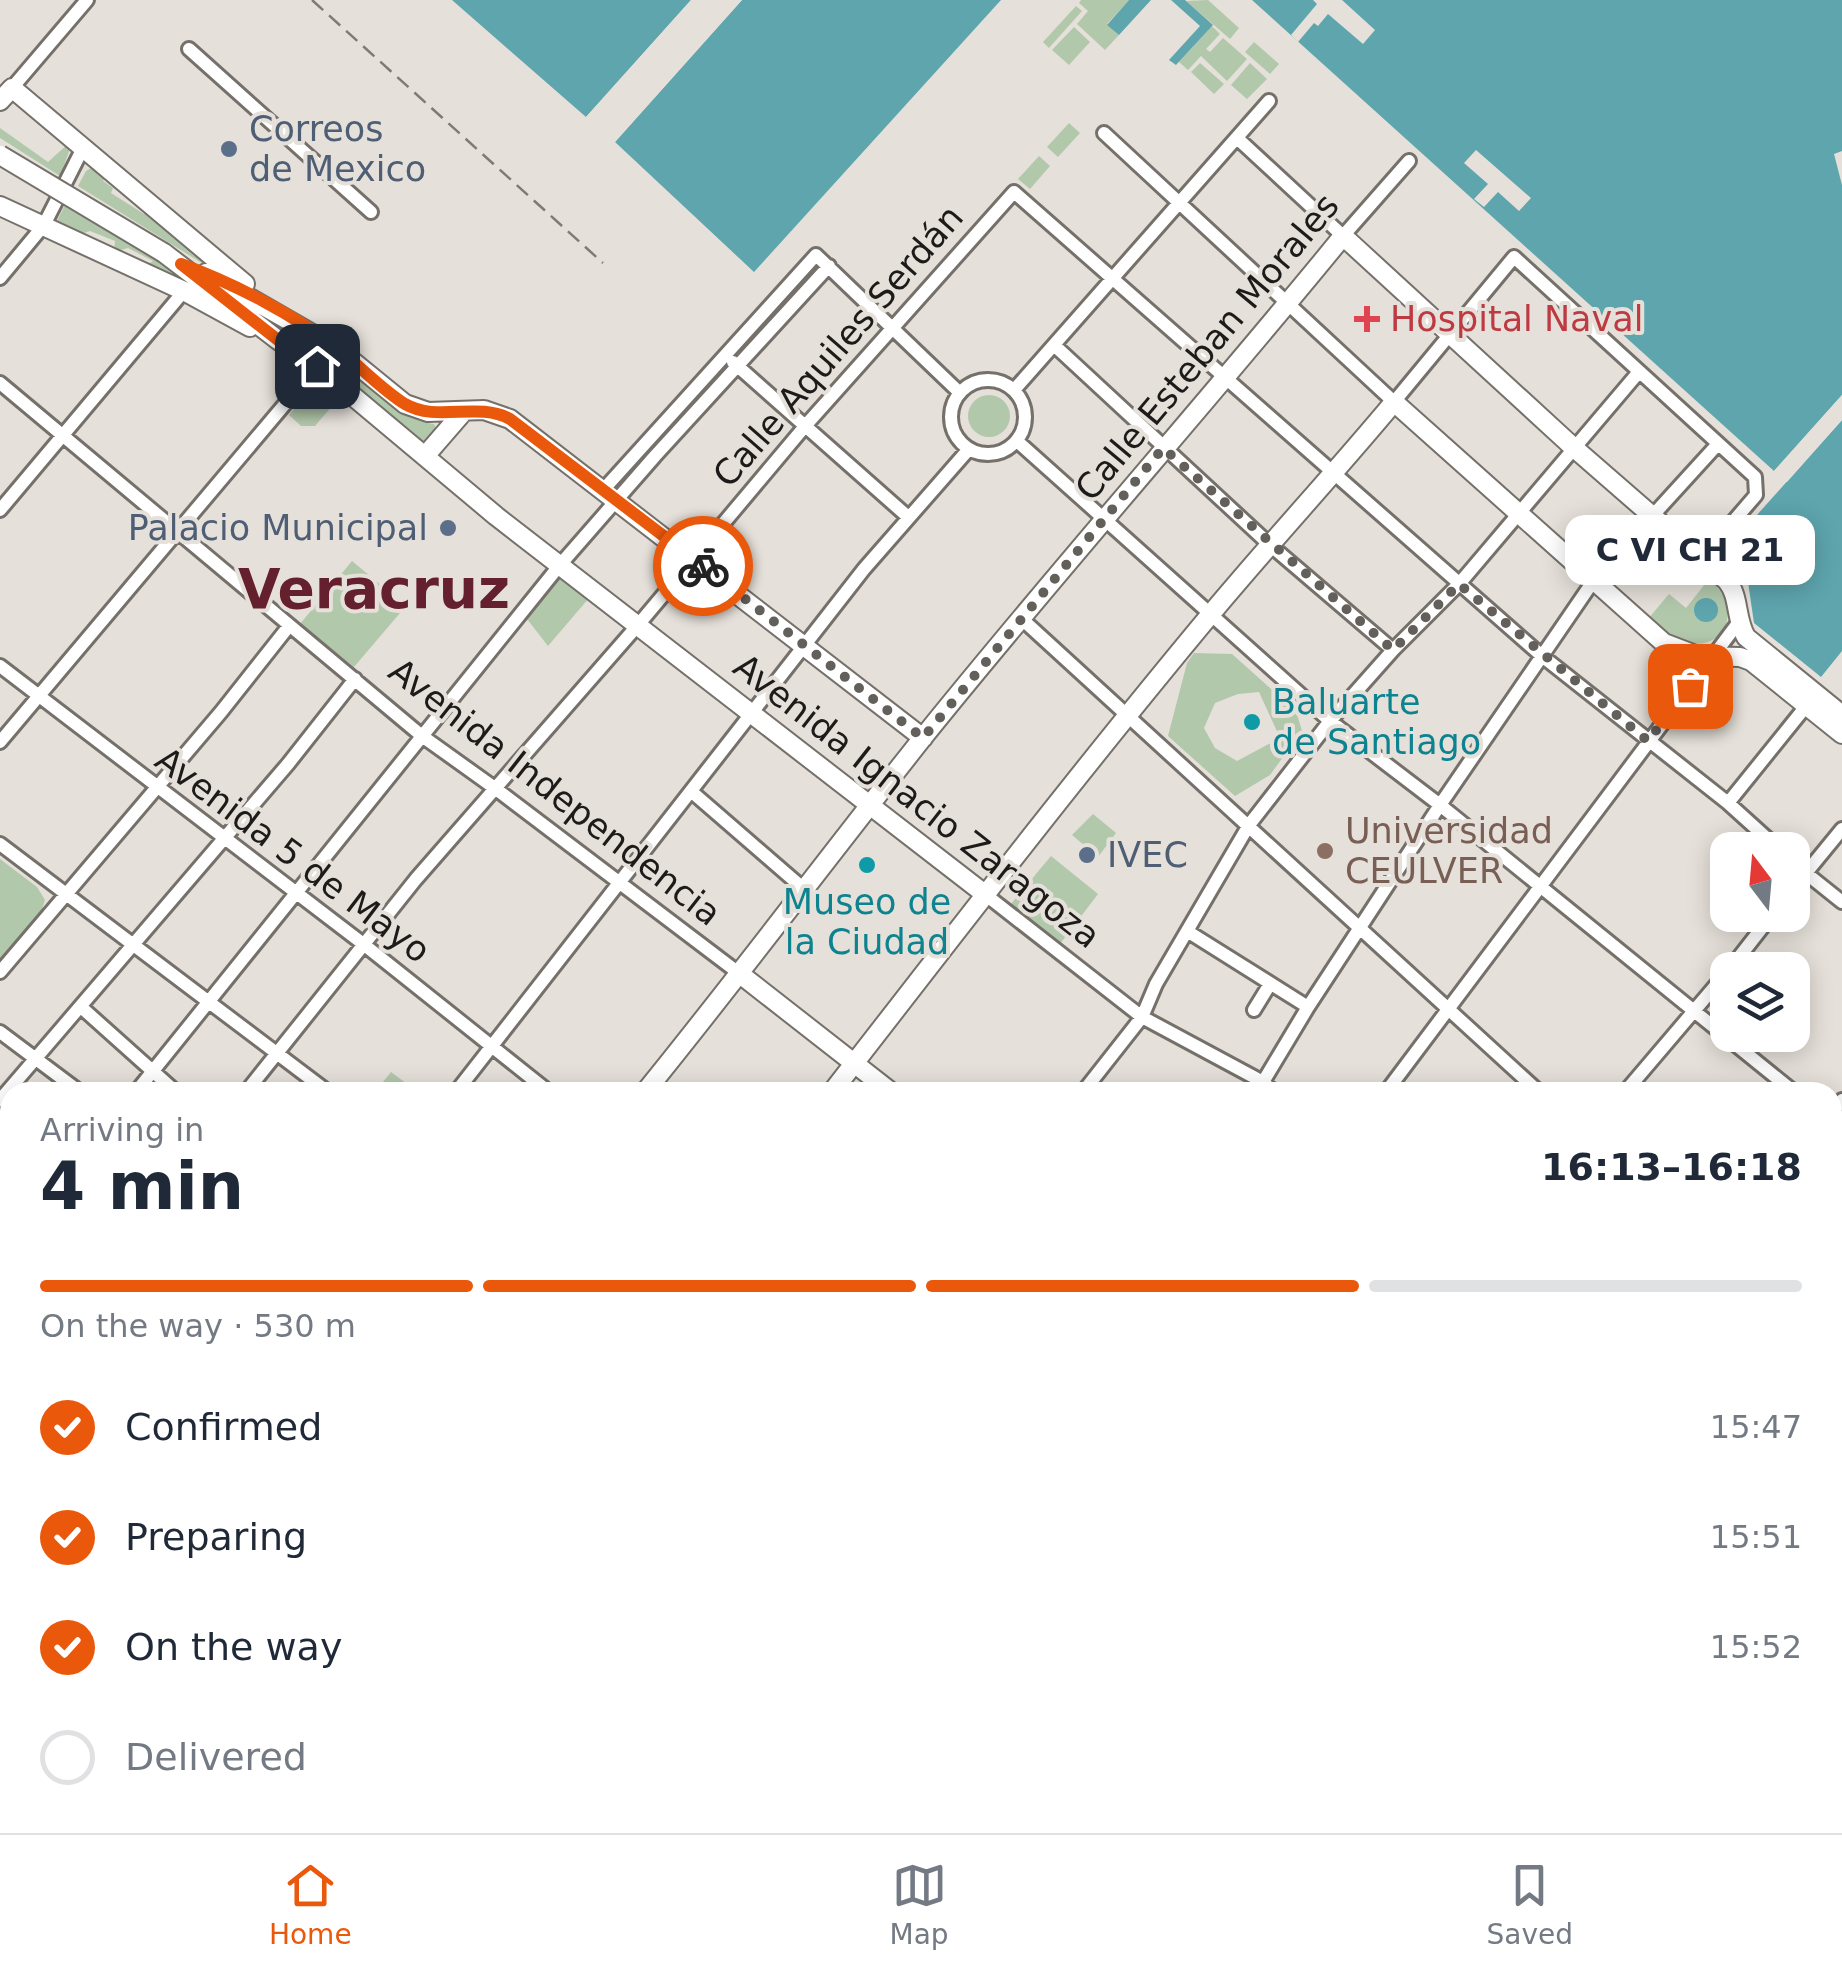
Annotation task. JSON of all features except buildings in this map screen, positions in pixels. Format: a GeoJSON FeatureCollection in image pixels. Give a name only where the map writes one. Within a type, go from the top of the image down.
{"type":"FeatureCollection","features":[{"type":"Feature","properties":{"kind":"main road"},"geometry":{"type":"LineString","coordinates":[[6,94],[84,148],[276,311]]}},
{"type":"Feature","properties":{"kind":"main road"},"geometry":{"type":"LineString","coordinates":[[0,156],[181,264],[211,275],[335,346],[405,404],[428,412],[484,410],[510,419],[923,738]]}},
{"type":"Feature","properties":{"kind":"main road"},"geometry":{"type":"LineString","coordinates":[[0,206],[278,340]]}},
{"type":"Feature","properties":{"kind":"main road"},"geometry":{"type":"LineString","coordinates":[[1343,236],[1573,448],[1733,588],[1738,622],[1746,637],[1842,734]]}},
{"type":"Feature","properties":{"kind":"main road","name":"Calle Esteban Morales"},"geometry":{"type":"LineString","coordinates":[[653,1082],[923,738],[1343,236]]}},
{"type":"Feature","properties":{"kind":"main road","name":"Avenida Ignacio Zaragoza"},"geometry":{"type":"LineString","coordinates":[[181,264],[317,366],[559,566],[986,896]]}},
{"type":"Feature","properties":{"kind":"main road"},"geometry":{"type":"LineString","coordinates":[[840,1082],[1128,714],[1394,402],[1664,643],[1712,658],[1740,657],[1751,661],[1842,715]]}},
{"type":"Feature","properties":{"kind":"main road"},"geometry":{"type":"LineString","coordinates":[[425,456],[464,411]]}},
{"type":"Feature","properties":{"kind":"main road","name":"Avenida Independencia"},"geometry":{"type":"LineString","coordinates":[[740,974],[878,1082]]}},
{"type":"Feature","properties":{"kind":"street"},"geometry":{"type":"LineString","coordinates":[[6,94],[87,0]]}},
{"type":"Feature","properties":{"kind":"street"},"geometry":{"type":"LineString","coordinates":[[189,49],[371,212]]}},
{"type":"Feature","properties":{"kind":"street"},"geometry":{"type":"LineString","coordinates":[[1014,390],[1269,101]]}},
{"type":"Feature","properties":{"kind":"street"},"geometry":{"type":"LineString","coordinates":[[1104,133],[1394,402],[1514,257],[1754,478],[1756,495],[1700,560]]}},
{"type":"Feature","properties":{"kind":"street"},"geometry":{"type":"LineString","coordinates":[[1236,138],[1343,236]]}},
{"type":"Feature","properties":{"kind":"street"},"geometry":{"type":"LineString","coordinates":[[0,278],[44,226],[84,148]]}},
{"type":"Feature","properties":{"kind":"street","name":"Calle Esteban Morales"},"geometry":{"type":"LineString","coordinates":[[1343,236],[1409,161]]}},
{"type":"Feature","properties":{"kind":"street","name":"Calle Aquiles Serdán"},"geometry":{"type":"LineString","coordinates":[[254,1082],[362,943],[806,425],[1014,192],[1112,279]]}},
{"type":"Feature","properties":{"kind":"street"},"geometry":{"type":"LineString","coordinates":[[144,1082],[559,566],[635,454],[816,254],[960,393]]}},
{"type":"Feature","properties":{"kind":"street"},"geometry":{"type":"LineString","coordinates":[[611,494],[647,465],[829,266]]}},
{"type":"Feature","properties":{"kind":"street"},"geometry":{"type":"LineString","coordinates":[[1112,279],[1542,656],[1760,832]]}},
{"type":"Feature","properties":{"kind":"street"},"geometry":{"type":"LineString","coordinates":[[0,510],[184,292]]}},
{"type":"Feature","properties":{"kind":"street"},"geometry":{"type":"LineString","coordinates":[[1054,345],[1269,544],[1393,650]]}},
{"type":"Feature","properties":{"kind":"street"},"geometry":{"type":"LineString","coordinates":[[725,355],[907,516]]}},
{"type":"Feature","properties":{"kind":"street"},"geometry":{"type":"LineString","coordinates":[[0,742],[317,366]]}},
{"type":"Feature","properties":{"kind":"street"},"geometry":{"type":"LineString","coordinates":[[1092,1082],[1142,1017],[1156,984],[1249,824],[1330,721],[1459,584],[1638,374]]}},
{"type":"Feature","properties":{"kind":"street"},"geometry":{"type":"LineString","coordinates":[[982,380],[999,381],[1014,390],[1023,403],[1026,419],[1017,441],[994,454],[968,449],[952,428],[952,410],[960,393],[982,380]]}},
{"type":"Feature","properties":{"kind":"street","name":"Avenida Independencia"},"geometry":{"type":"LineString","coordinates":[[0,382],[422,736],[740,974]]}},
{"type":"Feature","properties":{"kind":"street"},"geometry":{"type":"LineString","coordinates":[[1017,441],[1330,721],[1440,804],[1782,1082]]}},
{"type":"Feature","properties":{"kind":"street"},"geometry":{"type":"LineString","coordinates":[[1263,1082],[1440,804],[1594,580],[1717,445]]}},
{"type":"Feature","properties":{"kind":"street"},"geometry":{"type":"LineString","coordinates":[[464,1082],[907,516],[968,449]]}},
{"type":"Feature","properties":{"kind":"street"},"geometry":{"type":"LineString","coordinates":[[635,454],[647,465]]}},
{"type":"Feature","properties":{"kind":"street"},"geometry":{"type":"LineString","coordinates":[[1023,620],[1527,1082]]}},
{"type":"Feature","properties":{"kind":"street"},"geometry":{"type":"LineString","coordinates":[[1394,1082],[1738,622]]}},
{"type":"Feature","properties":{"kind":"street"},"geometry":{"type":"LineString","coordinates":[[0,972],[222,712],[289,626]]}},
{"type":"Feature","properties":{"kind":"street","name":"Avenida 5 de Mayo"},"geometry":{"type":"LineString","coordinates":[[0,666],[362,943],[536,1082]]}},
{"type":"Feature","properties":{"kind":"street"},"geometry":{"type":"LineString","coordinates":[[15,1082],[355,679]]}},
{"type":"Feature","properties":{"kind":"street"},"geometry":{"type":"LineString","coordinates":[[1728,803],[1811,700]]}},
{"type":"Feature","properties":{"kind":"street"},"geometry":{"type":"LineString","coordinates":[[692,792],[804,889]]}},
{"type":"Feature","properties":{"kind":"street"},"geometry":{"type":"LineString","coordinates":[[1810,869],[1842,828]]}},
{"type":"Feature","properties":{"kind":"street"},"geometry":{"type":"LineString","coordinates":[[0,844],[314,1082]]}},
{"type":"Feature","properties":{"kind":"street"},"geometry":{"type":"LineString","coordinates":[[1810,877],[1842,902]]}},
{"type":"Feature","properties":{"kind":"street","name":"Avenida Ignacio Zaragoza"},"geometry":{"type":"LineString","coordinates":[[986,896],[1142,1017],[1252,1082]]}},
{"type":"Feature","properties":{"kind":"street"},"geometry":{"type":"LineString","coordinates":[[1186,931],[1308,1007]]}},
{"type":"Feature","properties":{"kind":"street"},"geometry":{"type":"LineString","coordinates":[[1743,952],[1759,932]]}},
{"type":"Feature","properties":{"kind":"street"},"geometry":{"type":"LineString","coordinates":[[1254,1010],[1270,984]]}},
{"type":"Feature","properties":{"kind":"street"},"geometry":{"type":"LineString","coordinates":[[1634,1082],[1710,994]]}},
{"type":"Feature","properties":{"kind":"street"},"geometry":{"type":"LineString","coordinates":[[81,1006],[164,1082]]}},
{"type":"Feature","properties":{"kind":"street"},"geometry":{"type":"LineString","coordinates":[[0,1032],[66,1082]]}},
{"type":"Feature","properties":{"kind":"green space"},"geometry":{"type":"Polygon","coordinates":[[[1129,0],[1107,24],[1119,35],[1105,50],[1077,24],[1088,11],[1079,3],[1129,0]]]}},
{"type":"Feature","properties":{"kind":"green space"},"geometry":{"type":"Polygon","coordinates":[[[1208,0],[1239,28],[1230,39],[1186,1],[1208,0]]]}},
{"type":"Feature","properties":{"kind":"green space"},"geometry":{"type":"Polygon","coordinates":[[[1076,6],[1082,11],[1049,48],[1043,42],[1076,6]]]}},
{"type":"Feature","properties":{"kind":"green space"},"geometry":{"type":"Polygon","coordinates":[[[1212,26],[1220,34],[1206,49],[1210,52],[1223,38],[1247,59],[1227,81],[1201,56],[1188,70],[1179,62],[1212,26]]]}},
{"type":"Feature","properties":{"kind":"green space"},"geometry":{"type":"Polygon","coordinates":[[[1074,27],[1090,42],[1069,65],[1052,50],[1074,27]]]}},
{"type":"Feature","properties":{"kind":"green space"},"geometry":{"type":"Polygon","coordinates":[[[1254,42],[1279,64],[1270,74],[1245,52],[1254,42]]]}},
{"type":"Feature","properties":{"kind":"green space"},"geometry":{"type":"Polygon","coordinates":[[[1200,63],[1224,84],[1214,94],[1191,72],[1200,63]]]}},
{"type":"Feature","properties":{"kind":"green space"},"geometry":{"type":"Polygon","coordinates":[[[1250,63],[1267,79],[1247,99],[1231,85],[1250,63]]]}},
{"type":"Feature","properties":{"kind":"green space"},"geometry":{"type":"Polygon","coordinates":[[[1069,123],[1080,133],[1058,157],[1047,147],[1069,123]]]}},
{"type":"Feature","properties":{"kind":"green space"},"geometry":{"type":"Polygon","coordinates":[[[0,128],[48,162],[69,143],[60,176],[0,138],[0,128]]]}},
{"type":"Feature","properties":{"kind":"green space"},"geometry":{"type":"Polygon","coordinates":[[[1039,156],[1050,166],[1030,189],[1018,179],[1039,156]]]}},
{"type":"Feature","properties":{"kind":"green space"},"geometry":{"type":"Polygon","coordinates":[[[94,166],[107,173],[103,181],[113,188],[111,193],[144,214],[152,213],[237,285],[78,186],[86,171],[94,166]]]}},
{"type":"Feature","properties":{"kind":"green space"},"geometry":{"type":"Polygon","coordinates":[[[65,205],[172,266],[228,307],[146,266],[153,261],[128,248],[114,252],[115,241],[90,231],[78,235],[56,223],[65,205]]]}},
{"type":"Feature","properties":{"kind":"green space"},"geometry":{"type":"Polygon","coordinates":[[[293,335],[403,412],[436,428],[421,441],[293,335]]]}},
{"type":"Feature","properties":{"kind":"green space"},"geometry":{"type":"Polygon","coordinates":[[[316,382],[338,399],[315,426],[301,426],[289,415],[316,382]]]}},
{"type":"Feature","properties":{"kind":"green space"},"geometry":{"type":"Polygon","coordinates":[[[989,395],[1004,401],[1010,416],[1004,431],[989,437],[974,431],[968,416],[974,401],[989,395]]]}},
{"type":"Feature","properties":{"kind":"green space"},"geometry":{"type":"Polygon","coordinates":[[[352,561],[406,606],[354,667],[300,624],[352,561]]]}},
{"type":"Feature","properties":{"kind":"green space"},"geometry":{"type":"Polygon","coordinates":[[[562,575],[589,598],[548,646],[527,619],[562,575]]]}},
{"type":"Feature","properties":{"kind":"green space"},"geometry":{"type":"Polygon","coordinates":[[[1709,579],[1726,603],[1728,615],[1719,635],[1697,644],[1682,641],[1648,619],[1669,594],[1686,608],[1709,579]]]}},
{"type":"Feature","properties":{"kind":"green space"},"geometry":{"type":"Polygon","coordinates":[[[1194,653],[1232,654],[1296,711],[1302,731],[1270,775],[1235,796],[1168,736],[1187,663],[1194,653]],[[1259,692],[1238,694],[1215,703],[1204,728],[1215,748],[1237,761],[1280,738],[1259,692]]]}},
{"type":"Feature","properties":{"kind":"green space"},"geometry":{"type":"Polygon","coordinates":[[[1093,814],[1116,833],[1098,857],[1072,835],[1093,814]]]}},
{"type":"Feature","properties":{"kind":"green space"},"geometry":{"type":"Polygon","coordinates":[[[1051,856],[1098,894],[1060,944],[1011,904],[1051,856]]]}},
{"type":"Feature","properties":{"kind":"green space"},"geometry":{"type":"Polygon","coordinates":[[[0,859],[37,887],[45,900],[40,915],[0,962],[0,859]]]}},
{"type":"Feature","properties":{"kind":"green space"},"geometry":{"type":"Polygon","coordinates":[[[391,1072],[404,1082],[383,1082],[391,1072]]]}},
{"type":"Feature","properties":{"kind":"water"},"geometry":{"type":"Polygon","coordinates":[[[452,0],[691,0],[586,117],[452,0]]]}},
{"type":"Feature","properties":{"kind":"water"},"geometry":{"type":"Polygon","coordinates":[[[742,0],[1001,0],[754,272],[615,142],[742,0]]]}},
{"type":"Feature","properties":{"kind":"water"},"geometry":{"type":"Polygon","coordinates":[[[1129,0],[1151,0],[1119,35],[1107,25],[1129,0]]]}},
{"type":"Feature","properties":{"kind":"water"},"geometry":{"type":"Polygon","coordinates":[[[1171,0],[1185,0],[1213,25],[1176,65],[1169,60],[1200,26],[1171,0]]]}},
{"type":"Feature","properties":{"kind":"water"},"geometry":{"type":"Polygon","coordinates":[[[1252,0],[1842,0],[1842,151],[1834,154],[1842,185],[1842,395],[1774,471],[1252,0]]]}},
{"type":"Feature","properties":{"kind":"water"},"geometry":{"type":"Polygon","coordinates":[[[1842,420],[1842,651],[1821,677],[1754,623],[1748,582],[1722,554],[1842,420]]]}},
{"type":"Feature","properties":{"kind":"water"},"geometry":{"type":"Polygon","coordinates":[[[1706,598],[1715,601],[1715,619],[1706,622],[1697,619],[1694,610],[1697,601],[1706,598]]]}},
{"type":"Feature","properties":{"kind":"pier"},"geometry":{"type":"Polygon","coordinates":[[[691,0],[696,0],[590,120],[586,117],[691,0]]]}},
{"type":"Feature","properties":{"kind":"pier"},"geometry":{"type":"Polygon","coordinates":[[[736,0],[742,0],[615,142],[611,139],[736,0]]]}},
{"type":"Feature","properties":{"kind":"pier"},"geometry":{"type":"Polygon","coordinates":[[[1313,0],[1342,0],[1375,30],[1363,44],[1328,14],[1298,42],[1291,35],[1317,4],[1313,0]]]}},
{"type":"Feature","properties":{"kind":"pier"},"geometry":{"type":"Polygon","coordinates":[[[1476,150],[1531,198],[1519,211],[1498,192],[1484,207],[1474,199],[1488,184],[1464,163],[1476,150]]]}},
{"type":"Feature","properties":{"kind":"pier"},"geometry":{"type":"Polygon","coordinates":[[[1842,395],[1842,403],[1778,474],[1774,471],[1842,395]]]}},
{"type":"Feature","properties":{"kind":"pier"},"geometry":{"type":"Polygon","coordinates":[[[1842,415],[1842,420],[1787,482],[1783,479],[1842,415]]]}},
{"type":"Feature","properties":{"kind":"railway"},"geometry":{"type":"LineString","coordinates":[[312,0],[603,263]]}},
{"type":"Feature","properties":{"kind":"way so far"},"geometry":{"type":"LineString","coordinates":[[703,566],[923,738],[1163,448],[1393,650],[1459,584],[1648,741],[1690,686]]}},
{"type":"Feature","properties":{"kind":"place","name":"Correos de Mexico"},"geometry":{"type":"Point","coordinates":[229,149]}},
{"type":"Feature","properties":{"kind":"place","name":"Hospital Naval"},"geometry":{"type":"Point","coordinates":[1367,319]}},
{"type":"Feature","properties":{"kind":"place","name":"Palacio Municipal"},"geometry":{"type":"Point","coordinates":[448,528]}},
{"type":"Feature","properties":{"kind":"place","name":"C VI CH 21"},"geometry":{"type":"Point","coordinates":[1690,686]}},
{"type":"Feature","properties":{"kind":"place","name":"Baluarte de Santiago"},"geometry":{"type":"Point","coordinates":[1252,722]}},
{"type":"Feature","properties":{"kind":"place","name":"Universidad CEULVER"},"geometry":{"type":"Point","coordinates":[1325,851]}},
{"type":"Feature","properties":{"kind":"place","name":"IVEC"},"geometry":{"type":"Point","coordinates":[1087,855]}},
{"type":"Feature","properties":{"kind":"place","name":"Museo de la Ciudad"},"geometry":{"type":"Point","coordinates":[867,865]}},
{"type":"Feature","properties":{"kind":"district","name":"Veracruz"},"geometry":{"type":"Point","coordinates":[374,589]}},
{"type":"Feature","properties":{"kind":"route"},"geometry":{"type":"LineString","coordinates":[[317,366],[181,264],[211,275],[335,346],[405,404],[428,412],[484,410],[510,419],[703,566]]}}]}
